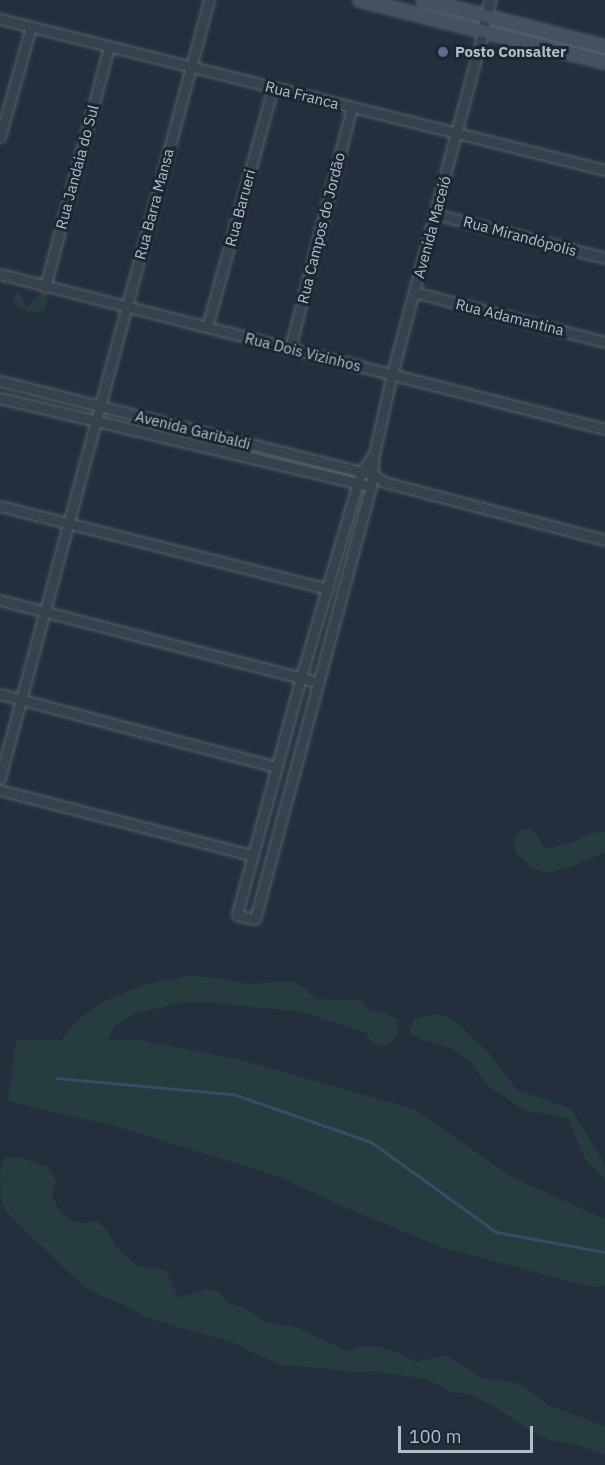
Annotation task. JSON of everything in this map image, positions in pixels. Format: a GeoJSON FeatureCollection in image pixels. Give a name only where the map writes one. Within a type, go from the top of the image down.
{"type":"FeatureCollection","features":[{"type":"Feature","properties":{"kind":"main road"},"geometry":{"type":"LineString","coordinates":[[360,0],[605,62]]}},
{"type":"Feature","properties":{"kind":"main road"},"geometry":{"type":"LineString","coordinates":[[423,0],[605,47]]}},
{"type":"Feature","properties":{"kind":"street","name":"Rua Barra Mansa"},"geometry":{"type":"LineString","coordinates":[[95,422],[208,0]]}},
{"type":"Feature","properties":{"kind":"street","name":"Avenida Maceió"},"geometry":{"type":"LineString","coordinates":[[252,855],[237,915],[255,919],[371,487],[374,475],[374,454],[392,374],[491,0]]}},
{"type":"Feature","properties":{"kind":"street","name":"Rua Franca"},"geometry":{"type":"LineString","coordinates":[[0,19],[605,170]]}},
{"type":"Feature","properties":{"kind":"street"},"geometry":{"type":"LineString","coordinates":[[0,137],[31,27]]}},
{"type":"Feature","properties":{"kind":"street","name":"Rua Jandaia do Sul"},"geometry":{"type":"LineString","coordinates":[[45,287],[109,47]]}},
{"type":"Feature","properties":{"kind":"street","name":"Rua Barueri"},"geometry":{"type":"LineString","coordinates":[[207,327],[273,88]]}},
{"type":"Feature","properties":{"kind":"street","name":"Rua Campos do Jordão"},"geometry":{"type":"LineString","coordinates":[[290,348],[352,107]]}},
{"type":"Feature","properties":{"kind":"street","name":"Rua Mirandópolis"},"geometry":{"type":"LineString","coordinates":[[435,214],[605,258]]}},
{"type":"Feature","properties":{"kind":"street","name":"Rua Dois Vizinhos"},"geometry":{"type":"LineString","coordinates":[[0,274],[605,429]]}},
{"type":"Feature","properties":{"kind":"street","name":"Rua Adamantina"},"geometry":{"type":"LineString","coordinates":[[414,292],[605,342]]}},
{"type":"Feature","properties":{"kind":"street","name":"Avenida Garibaldi"},"geometry":{"type":"LineString","coordinates":[[0,381],[374,475],[384,482],[605,540]]}},
{"type":"Feature","properties":{"kind":"street","name":"Avenida Garibaldi"},"geometry":{"type":"LineString","coordinates":[[0,398],[371,487]]}},
{"type":"Feature","properties":{"kind":"street"},"geometry":{"type":"LineString","coordinates":[[0,778],[95,422]]}},
{"type":"Feature","properties":{"kind":"street","name":"Avenida Maceió"},"geometry":{"type":"LineString","coordinates":[[361,472],[374,454]]}},
{"type":"Feature","properties":{"kind":"street"},"geometry":{"type":"LineString","coordinates":[[0,790],[252,855],[361,472]]}},
{"type":"Feature","properties":{"kind":"street"},"geometry":{"type":"LineString","coordinates":[[371,487],[384,482]]}},
{"type":"Feature","properties":{"kind":"street"},"geometry":{"type":"LineString","coordinates":[[0,506],[328,589]]}},
{"type":"Feature","properties":{"kind":"street"},"geometry":{"type":"LineString","coordinates":[[0,600],[318,682]]}},
{"type":"Feature","properties":{"kind":"street"},"geometry":{"type":"LineString","coordinates":[[0,694],[276,767]]}},
{"type":"Feature","properties":{"kind":"green space"},"geometry":{"type":"Polygon","coordinates":[[[19,290],[26,307],[42,293],[48,293],[46,309],[37,313],[19,308],[13,300],[19,290]]]}},
{"type":"Feature","properties":{"kind":"green space"},"geometry":{"type":"Polygon","coordinates":[[[523,829],[530,829],[536,833],[544,847],[550,848],[571,843],[591,833],[605,832],[605,852],[570,867],[547,873],[532,868],[516,853],[513,839],[523,829]]]}},
{"type":"Feature","properties":{"kind":"green space"},"geometry":{"type":"Polygon","coordinates":[[[189,976],[220,978],[248,984],[292,981],[305,988],[315,999],[360,1000],[370,1011],[384,1012],[398,1020],[397,1036],[387,1046],[373,1044],[366,1033],[302,1012],[203,1002],[180,1003],[134,1014],[115,1025],[108,1040],[140,1040],[242,1060],[414,1109],[512,1177],[605,1219],[605,1286],[591,1287],[441,1247],[341,1206],[280,1177],[118,1127],[8,1101],[16,1040],[62,1040],[74,1023],[101,1003],[146,984],[189,976]]]}},
{"type":"Feature","properties":{"kind":"green space"},"geometry":{"type":"Polygon","coordinates":[[[429,1015],[444,1015],[457,1023],[489,1053],[516,1089],[571,1109],[605,1164],[605,1180],[585,1159],[568,1118],[524,1110],[487,1085],[470,1061],[452,1049],[409,1033],[414,1019],[429,1015]]]}},
{"type":"Feature","properties":{"kind":"green space"},"geometry":{"type":"Polygon","coordinates":[[[5,1157],[20,1157],[48,1167],[56,1180],[52,1195],[58,1209],[70,1220],[84,1223],[98,1221],[109,1233],[116,1247],[138,1266],[166,1270],[178,1298],[205,1289],[219,1291],[228,1303],[242,1307],[267,1322],[296,1327],[348,1352],[360,1347],[376,1346],[417,1362],[445,1355],[483,1378],[513,1382],[525,1387],[549,1406],[605,1426],[605,1455],[575,1444],[553,1441],[532,1432],[493,1406],[468,1394],[452,1392],[425,1379],[372,1371],[350,1373],[326,1368],[280,1365],[231,1342],[147,1318],[95,1293],[82,1285],[6,1212],[1,1199],[0,1170],[5,1157]]]}},
{"type":"Feature","properties":{"kind":"waterway"},"geometry":{"type":"LineString","coordinates":[[56,1078],[233,1094],[371,1142],[496,1232],[605,1252]]}},
{"type":"Feature","properties":{"kind":"place","name":"Posto Consalter"},"geometry":{"type":"Point","coordinates":[443,52]}}]}
